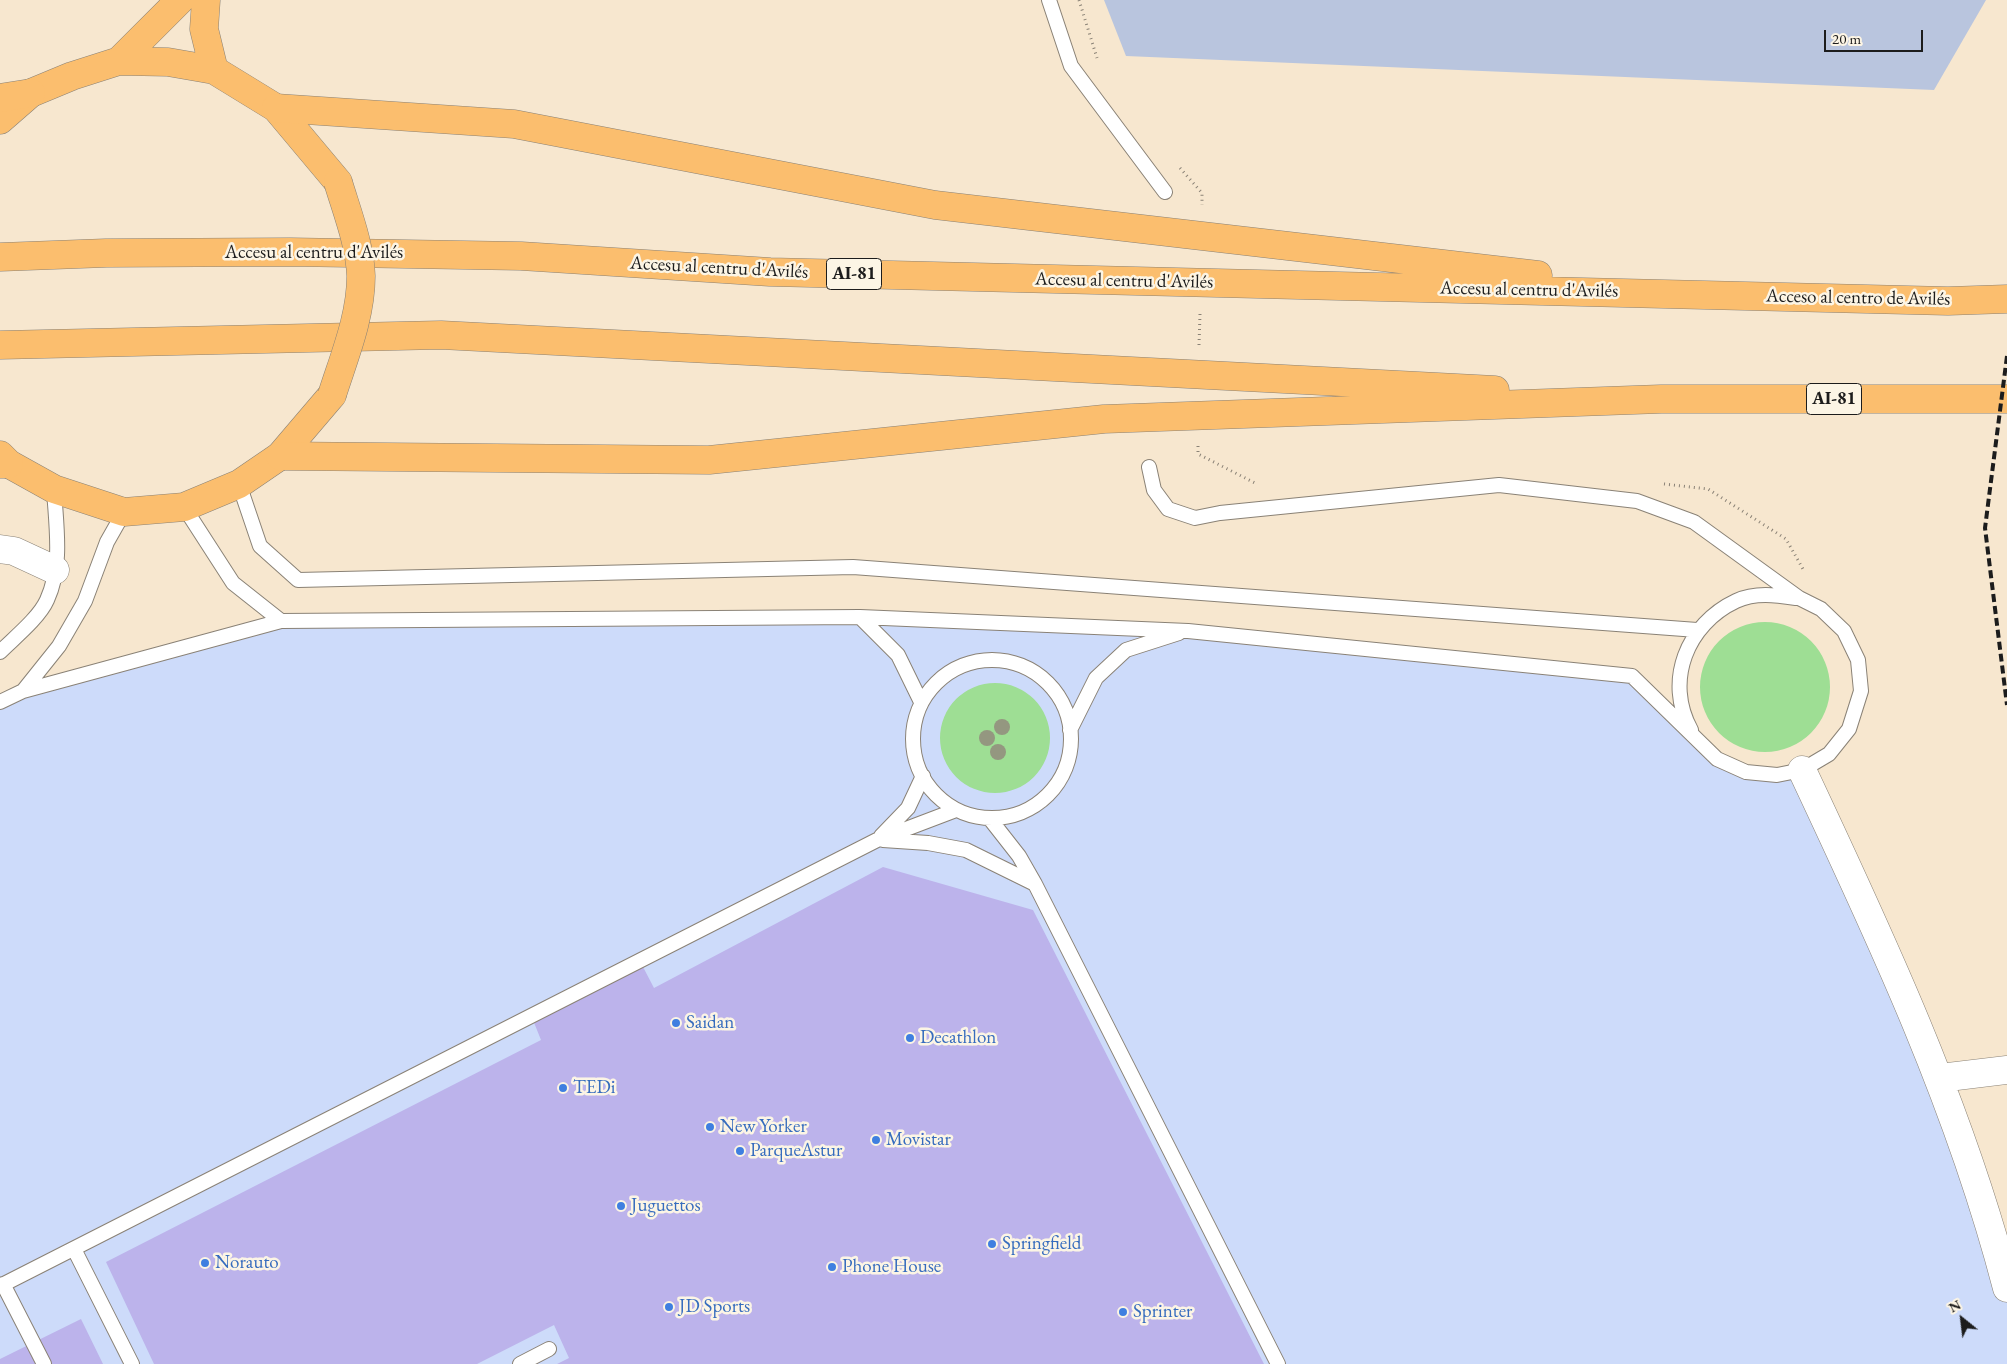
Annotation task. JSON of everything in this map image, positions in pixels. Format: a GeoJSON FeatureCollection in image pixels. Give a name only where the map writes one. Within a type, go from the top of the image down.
{"type":"FeatureCollection","features":[{"type":"Feature","properties":{"kind":"main road"},"geometry":{"type":"LineString","coordinates":[[119,61],[180,0]]}},
{"type":"Feature","properties":{"kind":"main road"},"geometry":{"type":"LineString","coordinates":[[206,0],[204,29],[214,70]]}},
{"type":"Feature","properties":{"kind":"main road"},"geometry":{"type":"LineString","coordinates":[[0,98],[31,93],[72,76],[119,61],[168,62],[214,70],[276,108],[338,182],[353,232],[361,275],[355,324],[332,395],[280,456],[239,484],[184,507],[124,512],[54,489],[3,461]]}},
{"type":"Feature","properties":{"kind":"main road"},"geometry":{"type":"LineString","coordinates":[[0,120],[31,93]]}},
{"type":"Feature","properties":{"kind":"main road"},"geometry":{"type":"LineString","coordinates":[[276,108],[514,124],[935,205],[1708,295]]}},
{"type":"Feature","properties":{"kind":"main road","name":"Accesu al centru d'Avilés"},"geometry":{"type":"LineString","coordinates":[[0,257],[280,252],[511,255],[770,272],[1708,295]]}},
{"type":"Feature","properties":{"kind":"main road","name":"Acceso al centro de Avilés"},"geometry":{"type":"LineString","coordinates":[[1708,295],[1948,301],[2007,299]]}},
{"type":"Feature","properties":{"kind":"main road","name":"AI-81"},"geometry":{"type":"LineString","coordinates":[[0,345],[441,335],[1661,399],[2007,399]]}},
{"type":"Feature","properties":{"kind":"main road"},"geometry":{"type":"LineString","coordinates":[[280,456],[709,460],[1104,419],[1661,399]]}},
{"type":"Feature","properties":{"kind":"street"},"geometry":{"type":"LineString","coordinates":[[0,549],[14,551],[55,570]]}},
{"type":"Feature","properties":{"kind":"street"},"geometry":{"type":"LineString","coordinates":[[1802,770],[1867,909],[1940,1078],[1991,1226],[2007,1288]]}},
{"type":"Feature","properties":{"kind":"street"},"geometry":{"type":"LineString","coordinates":[[1940,1078],[2007,1070]]}},
{"type":"Feature","properties":{"kind":"lane"},"geometry":{"type":"LineString","coordinates":[[1049,0],[1071,66],[1165,192]]}},
{"type":"Feature","properties":{"kind":"lane"},"geometry":{"type":"LineString","coordinates":[[0,702],[23,691],[281,621],[860,617],[1188,630],[1632,676],[1717,759],[1746,772],[1777,775],[1802,770],[1829,754],[1849,729],[1861,691],[1858,660],[1844,631],[1821,609],[1799,598],[1694,522],[1637,500],[1499,485],[1220,513],[1195,518],[1168,508],[1154,490],[1149,467]]}},
{"type":"Feature","properties":{"kind":"lane"},"geometry":{"type":"LineString","coordinates":[[239,484],[260,546],[298,580],[853,567],[1697,630]]}},
{"type":"Feature","properties":{"kind":"lane"},"geometry":{"type":"LineString","coordinates":[[0,652],[21,632],[47,601],[58,556],[54,489]]}},
{"type":"Feature","properties":{"kind":"lane"},"geometry":{"type":"LineString","coordinates":[[184,507],[233,583],[281,621]]}},
{"type":"Feature","properties":{"kind":"lane"},"geometry":{"type":"LineString","coordinates":[[23,691],[59,646],[85,602],[107,542],[124,512]]}},
{"type":"Feature","properties":{"kind":"lane"},"geometry":{"type":"LineString","coordinates":[[1695,736],[1686,720],[1679,689],[1683,658],[1697,630],[1710,616],[1737,600],[1768,594],[1799,598]]}},
{"type":"Feature","properties":{"kind":"lane"},"geometry":{"type":"LineString","coordinates":[[860,617],[898,655],[920,702]]}},
{"type":"Feature","properties":{"kind":"lane"},"geometry":{"type":"LineString","coordinates":[[1070,730],[1096,678],[1126,650],[1188,630]]}},
{"type":"Feature","properties":{"kind":"lane"},"geometry":{"type":"LineString","coordinates":[[984,660],[1014,660],[1032,670],[1048,683],[1062,704],[1070,730],[1068,761],[1059,779],[1043,799],[1018,814],[990,819],[956,810],[938,795],[923,776],[914,748],[913,725],[920,702],[936,684],[958,669],[984,660]]}},
{"type":"Feature","properties":{"kind":"lane"},"geometry":{"type":"LineString","coordinates":[[877,840],[908,808],[923,776]]}},
{"type":"Feature","properties":{"kind":"lane"},"geometry":{"type":"LineString","coordinates":[[44,1364],[2,1285],[877,840],[956,810]]}},
{"type":"Feature","properties":{"kind":"lane"},"geometry":{"type":"LineString","coordinates":[[990,819],[1019,856],[1035,884],[1278,1364]]}},
{"type":"Feature","properties":{"kind":"lane"},"geometry":{"type":"LineString","coordinates":[[877,840],[928,843],[966,850],[1035,884]]}},
{"type":"Feature","properties":{"kind":"lane"},"geometry":{"type":"LineString","coordinates":[[74,1249],[132,1364]]}},
{"type":"Feature","properties":{"kind":"lane"},"geometry":{"type":"LineString","coordinates":[[520,1364],[549,1349]]}},
{"type":"Feature","properties":{"kind":"path"},"geometry":{"type":"LineString","coordinates":[[1199,346],[1200,307]]}},
{"type":"Feature","properties":{"kind":"path"},"geometry":{"type":"LineString","coordinates":[[1198,444],[1198,454],[1257,484],[1267,484]]}},
{"type":"Feature","properties":{"kind":"path"},"geometry":{"type":"LineString","coordinates":[[1659,483],[1708,489],[1786,539],[1804,571]]}},
{"type":"Feature","properties":{"kind":"shaded area"},"geometry":{"type":"Polygon","coordinates":[[[1104,0],[1986,0],[1934,90],[1126,56],[1104,0]]]}},
{"type":"Feature","properties":{"kind":"shaded area"},"geometry":{"type":"Polygon","coordinates":[[[860,617],[1188,631],[1632,676],[1695,737],[1746,772],[1802,770],[2007,1288],[2007,1364],[0,1364],[0,702],[281,621],[860,617]]]}},
{"type":"Feature","properties":{"kind":"green space"},"geometry":{"type":"Polygon","coordinates":[[[1765,622],[1790,627],[1811,641],[1825,662],[1830,687],[1825,712],[1811,733],[1790,747],[1765,752],[1740,747],[1719,733],[1705,712],[1700,687],[1705,662],[1719,641],[1740,627],[1765,622]]]}},
{"type":"Feature","properties":{"kind":"green space"},"geometry":{"type":"Polygon","coordinates":[[[995,683],[1016,687],[1034,699],[1046,717],[1050,738],[1046,759],[1034,777],[1016,789],[995,793],[974,789],[956,777],[944,759],[940,738],[944,717],[956,699],[974,687],[995,683]]]}},
{"type":"Feature","properties":{"kind":"building","name":"ParqueAstur"},"geometry":{"type":"Polygon","coordinates":[[[883,867],[1033,910],[1264,1364],[557,1364],[569,1358],[554,1325],[477,1364],[154,1364],[106,1262],[541,1040],[533,1020],[642,965],[654,988],[883,867]]]}},
{"type":"Feature","properties":{"kind":"building"},"geometry":{"type":"Polygon","coordinates":[[[81,1319],[103,1364],[0,1364],[0,1359],[81,1319]]]}},
{"type":"Feature","properties":{"kind":"railway"},"geometry":{"type":"LineString","coordinates":[[2007,356],[1985,528],[2007,705]]}},
{"type":"Feature","properties":{"kind":"place","name":"Saidan"},"geometry":{"type":"Point","coordinates":[676,1023]}},
{"type":"Feature","properties":{"kind":"place","name":"Decathlon"},"geometry":{"type":"Point","coordinates":[910,1038]}},
{"type":"Feature","properties":{"kind":"place","name":"TEDi"},"geometry":{"type":"Point","coordinates":[563,1088]}},
{"type":"Feature","properties":{"kind":"place","name":"New Yorker"},"geometry":{"type":"Point","coordinates":[710,1127]}},
{"type":"Feature","properties":{"kind":"place","name":"Movistar"},"geometry":{"type":"Point","coordinates":[876,1140]}},
{"type":"Feature","properties":{"kind":"place","name":"ParqueAstur"},"geometry":{"type":"Point","coordinates":[740,1151]}},
{"type":"Feature","properties":{"kind":"place","name":"Juguettos"},"geometry":{"type":"Point","coordinates":[621,1206]}},
{"type":"Feature","properties":{"kind":"place","name":"Springfield"},"geometry":{"type":"Point","coordinates":[992,1244]}},
{"type":"Feature","properties":{"kind":"place","name":"Norauto"},"geometry":{"type":"Point","coordinates":[205,1263]}},
{"type":"Feature","properties":{"kind":"place","name":"Phone House"},"geometry":{"type":"Point","coordinates":[832,1267]}},
{"type":"Feature","properties":{"kind":"place","name":"JD Sports"},"geometry":{"type":"Point","coordinates":[669,1307]}},
{"type":"Feature","properties":{"kind":"place","name":"Sprinter"},"geometry":{"type":"Point","coordinates":[1123,1312]}}]}
